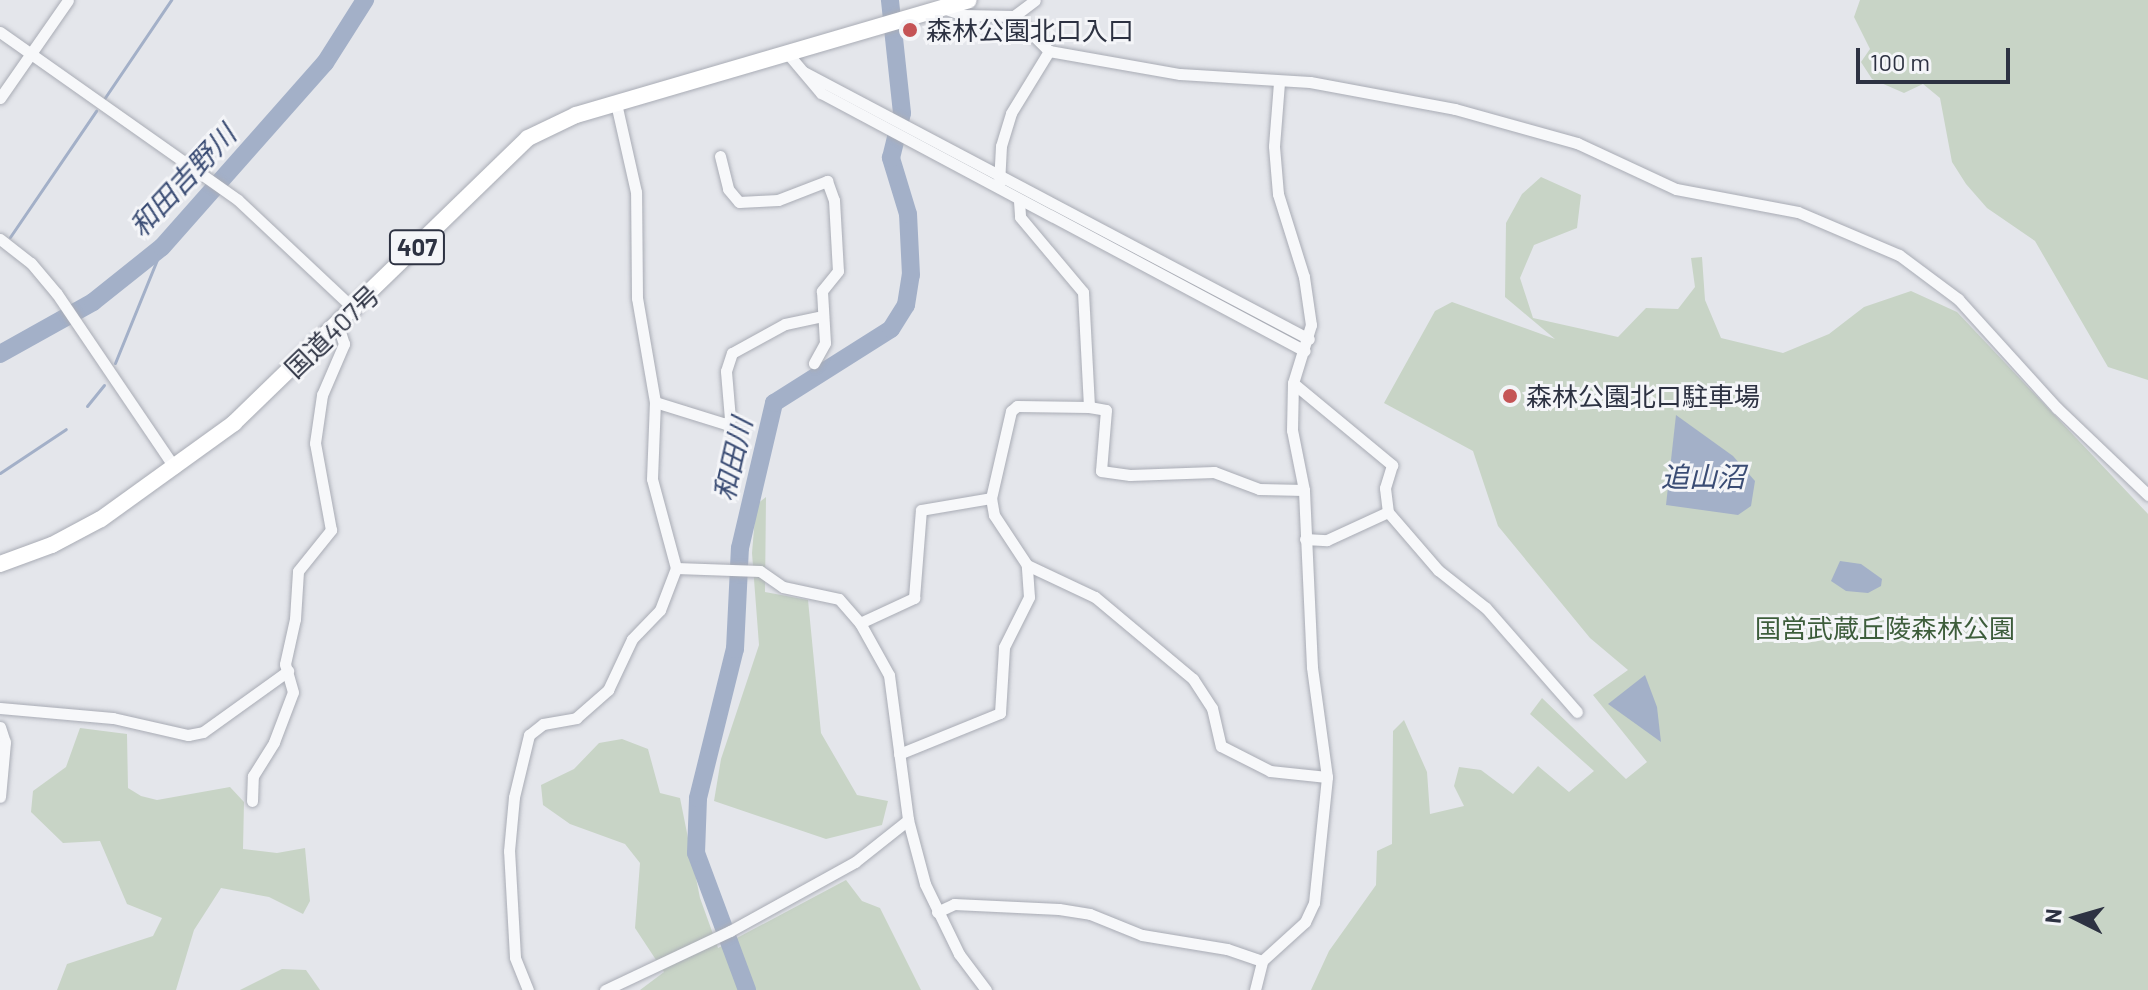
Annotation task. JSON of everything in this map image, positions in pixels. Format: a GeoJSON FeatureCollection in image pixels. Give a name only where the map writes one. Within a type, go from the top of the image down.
{"type":"FeatureCollection","features":[{"type":"Feature","properties":{"kind":"highway","name":"407"},"geometry":{"type":"LineString","coordinates":[[943,8],[969,0]]}},
{"type":"Feature","properties":{"kind":"highway","name":"国道407号"},"geometry":{"type":"LineString","coordinates":[[0,564],[77,532],[175,468],[254,407],[528,138],[558,122],[616,103],[943,8]]}},
{"type":"Feature","properties":{"kind":"street"},"geometry":{"type":"LineString","coordinates":[[0,98],[68,0]]}},
{"type":"Feature","properties":{"kind":"street"},"geometry":{"type":"LineString","coordinates":[[943,8],[963,15],[1014,16],[1035,0]]}},
{"type":"Feature","properties":{"kind":"street"},"geometry":{"type":"LineString","coordinates":[[1014,16],[1049,51],[1180,74],[1310,82],[1492,118],[1577,143],[1676,189],[1798,212],[1899,255],[1958,299],[2047,398],[2148,495]]}},
{"type":"Feature","properties":{"kind":"street"},"geometry":{"type":"LineString","coordinates":[[0,32],[235,198],[355,310]]}},
{"type":"Feature","properties":{"kind":"street"},"geometry":{"type":"LineString","coordinates":[[1049,51],[1011,113],[1001,146],[1000,184],[1019,201],[1307,345]]}},
{"type":"Feature","properties":{"kind":"street"},"geometry":{"type":"LineString","coordinates":[[788,54],[821,93],[1307,345]]}},
{"type":"Feature","properties":{"kind":"street"},"geometry":{"type":"LineString","coordinates":[[1255,990],[1262,961],[1305,922],[1314,903],[1327,777],[1312,667],[1304,490],[1292,430],[1293,383],[1307,345],[1309,298],[1278,194],[1274,146],[1279,82]]}},
{"type":"Feature","properties":{"kind":"street"},"geometry":{"type":"LineString","coordinates":[[528,990],[515,957],[509,851],[514,797],[529,735],[543,724],[576,718],[608,690],[632,639],[660,610],[676,568],[652,479],[655,402],[637,298],[636,192],[616,103]]}},
{"type":"Feature","properties":{"kind":"street"},"geometry":{"type":"LineString","coordinates":[[720,156],[728,189],[739,202],[778,200],[827,181],[834,200],[838,271],[822,291],[825,343],[814,363]]}},
{"type":"Feature","properties":{"kind":"street"},"geometry":{"type":"LineString","coordinates":[[1019,201],[1020,217],[1083,292],[1089,407]]}},
{"type":"Feature","properties":{"kind":"street"},"geometry":{"type":"LineString","coordinates":[[0,239],[31,263],[59,297],[175,468]]}},
{"type":"Feature","properties":{"kind":"street"},"geometry":{"type":"LineString","coordinates":[[655,402],[726,424],[730,419],[726,371],[732,353],[785,324],[823,316]]}},
{"type":"Feature","properties":{"kind":"street"},"geometry":{"type":"LineString","coordinates":[[252,801],[253,776],[274,742],[293,692],[288,671],[298,571],[331,530],[315,443],[322,395],[344,344],[338,325]]}},
{"type":"Feature","properties":{"kind":"street"},"geometry":{"type":"LineString","coordinates":[[1293,383],[1392,465],[1385,488],[1388,512],[1438,570],[1486,608],[1577,712]]}},
{"type":"Feature","properties":{"kind":"street"},"geometry":{"type":"LineString","coordinates":[[899,754],[1000,713],[1004,647],[1029,597],[1027,565],[994,515],[991,498],[1011,411],[1017,406],[1106,410],[1101,471],[1214,472],[1259,489],[1304,490]]}},
{"type":"Feature","properties":{"kind":"street"},"geometry":{"type":"LineString","coordinates":[[860,623],[914,598],[921,510],[991,498]]}},
{"type":"Feature","properties":{"kind":"street"},"geometry":{"type":"LineString","coordinates":[[1305,539],[1340,536],[1388,512]]}},
{"type":"Feature","properties":{"kind":"street"},"geometry":{"type":"LineString","coordinates":[[1027,565],[1095,597],[1193,679],[1212,708],[1221,746],[1270,771],[1327,777]]}},
{"type":"Feature","properties":{"kind":"street"},"geometry":{"type":"LineString","coordinates":[[676,568],[760,571],[783,587],[839,599],[860,623],[889,675],[908,820],[937,912],[986,990]]}},
{"type":"Feature","properties":{"kind":"street"},"geometry":{"type":"LineString","coordinates":[[0,708],[113,718],[188,735],[203,732],[288,671]]}},
{"type":"Feature","properties":{"kind":"street"},"geometry":{"type":"LineString","coordinates":[[0,727],[5,742],[0,797]]}},
{"type":"Feature","properties":{"kind":"street"},"geometry":{"type":"LineString","coordinates":[[605,990],[730,931],[855,862],[908,820]]}},
{"type":"Feature","properties":{"kind":"street"},"geometry":{"type":"LineString","coordinates":[[937,912],[954,904],[1059,909],[1090,914],[1142,935],[1227,949],[1262,961]]}},
{"type":"Feature","properties":{"kind":"green space"},"geometry":{"type":"Polygon","coordinates":[[[1860,0],[2148,0],[2148,380],[2108,367],[2035,241],[1987,208],[1966,184],[1952,162],[1940,98],[1923,84],[1904,93],[1872,79],[1861,62],[1870,49],[1854,17],[1860,0]]]}},
{"type":"Feature","properties":{"kind":"green space","name":"国営武蔵丘陵森林公園"},"geometry":{"type":"Polygon","coordinates":[[[1541,177],[1581,195],[1577,228],[1534,245],[1520,278],[1533,318],[1618,337],[1646,308],[1678,309],[1695,287],[1691,258],[1702,257],[1705,300],[1721,338],[1783,353],[1829,334],[1864,307],[1911,291],[1957,312],[2148,514],[2148,990],[1311,990],[1329,951],[1376,885],[1377,851],[1392,844],[1393,731],[1404,720],[1427,772],[1430,814],[1464,806],[1454,786],[1459,767],[1481,770],[1513,794],[1538,766],[1569,792],[1594,771],[1530,714],[1542,698],[1626,779],[1647,762],[1593,695],[1628,670],[1590,638],[1498,526],[1473,451],[1384,403],[1435,311],[1452,302],[1555,339],[1505,297],[1506,223],[1522,194],[1541,177]]]}},
{"type":"Feature","properties":{"kind":"green space"},"geometry":{"type":"Polygon","coordinates":[[[766,497],[765,592],[808,600],[821,733],[857,795],[888,801],[882,825],[826,839],[714,801],[721,759],[759,645],[752,553],[756,505],[766,497]]]}},
{"type":"Feature","properties":{"kind":"green space"},"geometry":{"type":"Polygon","coordinates":[[[80,728],[127,734],[128,788],[141,796],[157,800],[230,787],[244,802],[243,849],[277,853],[305,848],[310,901],[303,914],[269,897],[221,888],[194,930],[176,990],[57,990],[67,964],[153,936],[162,918],[127,904],[100,841],[63,843],[31,812],[33,791],[66,767],[80,728]]]}},
{"type":"Feature","properties":{"kind":"green space"},"geometry":{"type":"Polygon","coordinates":[[[622,739],[648,749],[660,793],[680,798],[700,898],[718,948],[846,880],[862,901],[880,908],[921,990],[640,990],[664,972],[635,928],[640,863],[625,844],[570,824],[543,805],[541,785],[574,769],[599,743],[622,739]]]}},
{"type":"Feature","properties":{"kind":"green space"},"geometry":{"type":"Polygon","coordinates":[[[282,969],[306,970],[320,990],[240,990],[282,969]]]}},
{"type":"Feature","properties":{"kind":"water","name":"追山沼"},"geometry":{"type":"Polygon","coordinates":[[[1676,415],[1733,456],[1755,481],[1751,506],[1738,515],[1666,505],[1676,415]]]}},
{"type":"Feature","properties":{"kind":"water"},"geometry":{"type":"Polygon","coordinates":[[[1840,561],[1861,564],[1882,579],[1881,586],[1868,593],[1846,591],[1831,581],[1840,561]]]}},
{"type":"Feature","properties":{"kind":"water"},"geometry":{"type":"Polygon","coordinates":[[[1645,675],[1657,707],[1661,742],[1608,704],[1645,675]]]}},
{"type":"Feature","properties":{"kind":"waterway"},"geometry":{"type":"LineString","coordinates":[[104,99],[171,0]]}},
{"type":"Feature","properties":{"kind":"waterway","name":"和田吉野川"},"geometry":{"type":"LineString","coordinates":[[0,354],[93,302],[162,247],[325,63],[365,0]]}},
{"type":"Feature","properties":{"kind":"waterway","name":"和田川"},"geometry":{"type":"LineString","coordinates":[[747,990],[696,853],[698,798],[735,649],[740,548],[774,403],[891,329],[906,305],[911,275],[908,214],[891,158],[902,113],[890,0]]}},
{"type":"Feature","properties":{"kind":"waterway"},"geometry":{"type":"LineString","coordinates":[[10,237],[96,111]]}},
{"type":"Feature","properties":{"kind":"waterway"},"geometry":{"type":"LineString","coordinates":[[115,363],[162,247]]}},
{"type":"Feature","properties":{"kind":"waterway"},"geometry":{"type":"LineString","coordinates":[[87,406],[104,385]]}},
{"type":"Feature","properties":{"kind":"waterway"},"geometry":{"type":"LineString","coordinates":[[0,473],[66,429]]}},
{"type":"Feature","properties":{"kind":"place","name":"森林公園北口入口"},"geometry":{"type":"Point","coordinates":[910,30]}},
{"type":"Feature","properties":{"kind":"place","name":"森林公園北口駐車場"},"geometry":{"type":"Point","coordinates":[1510,396]}}]}
